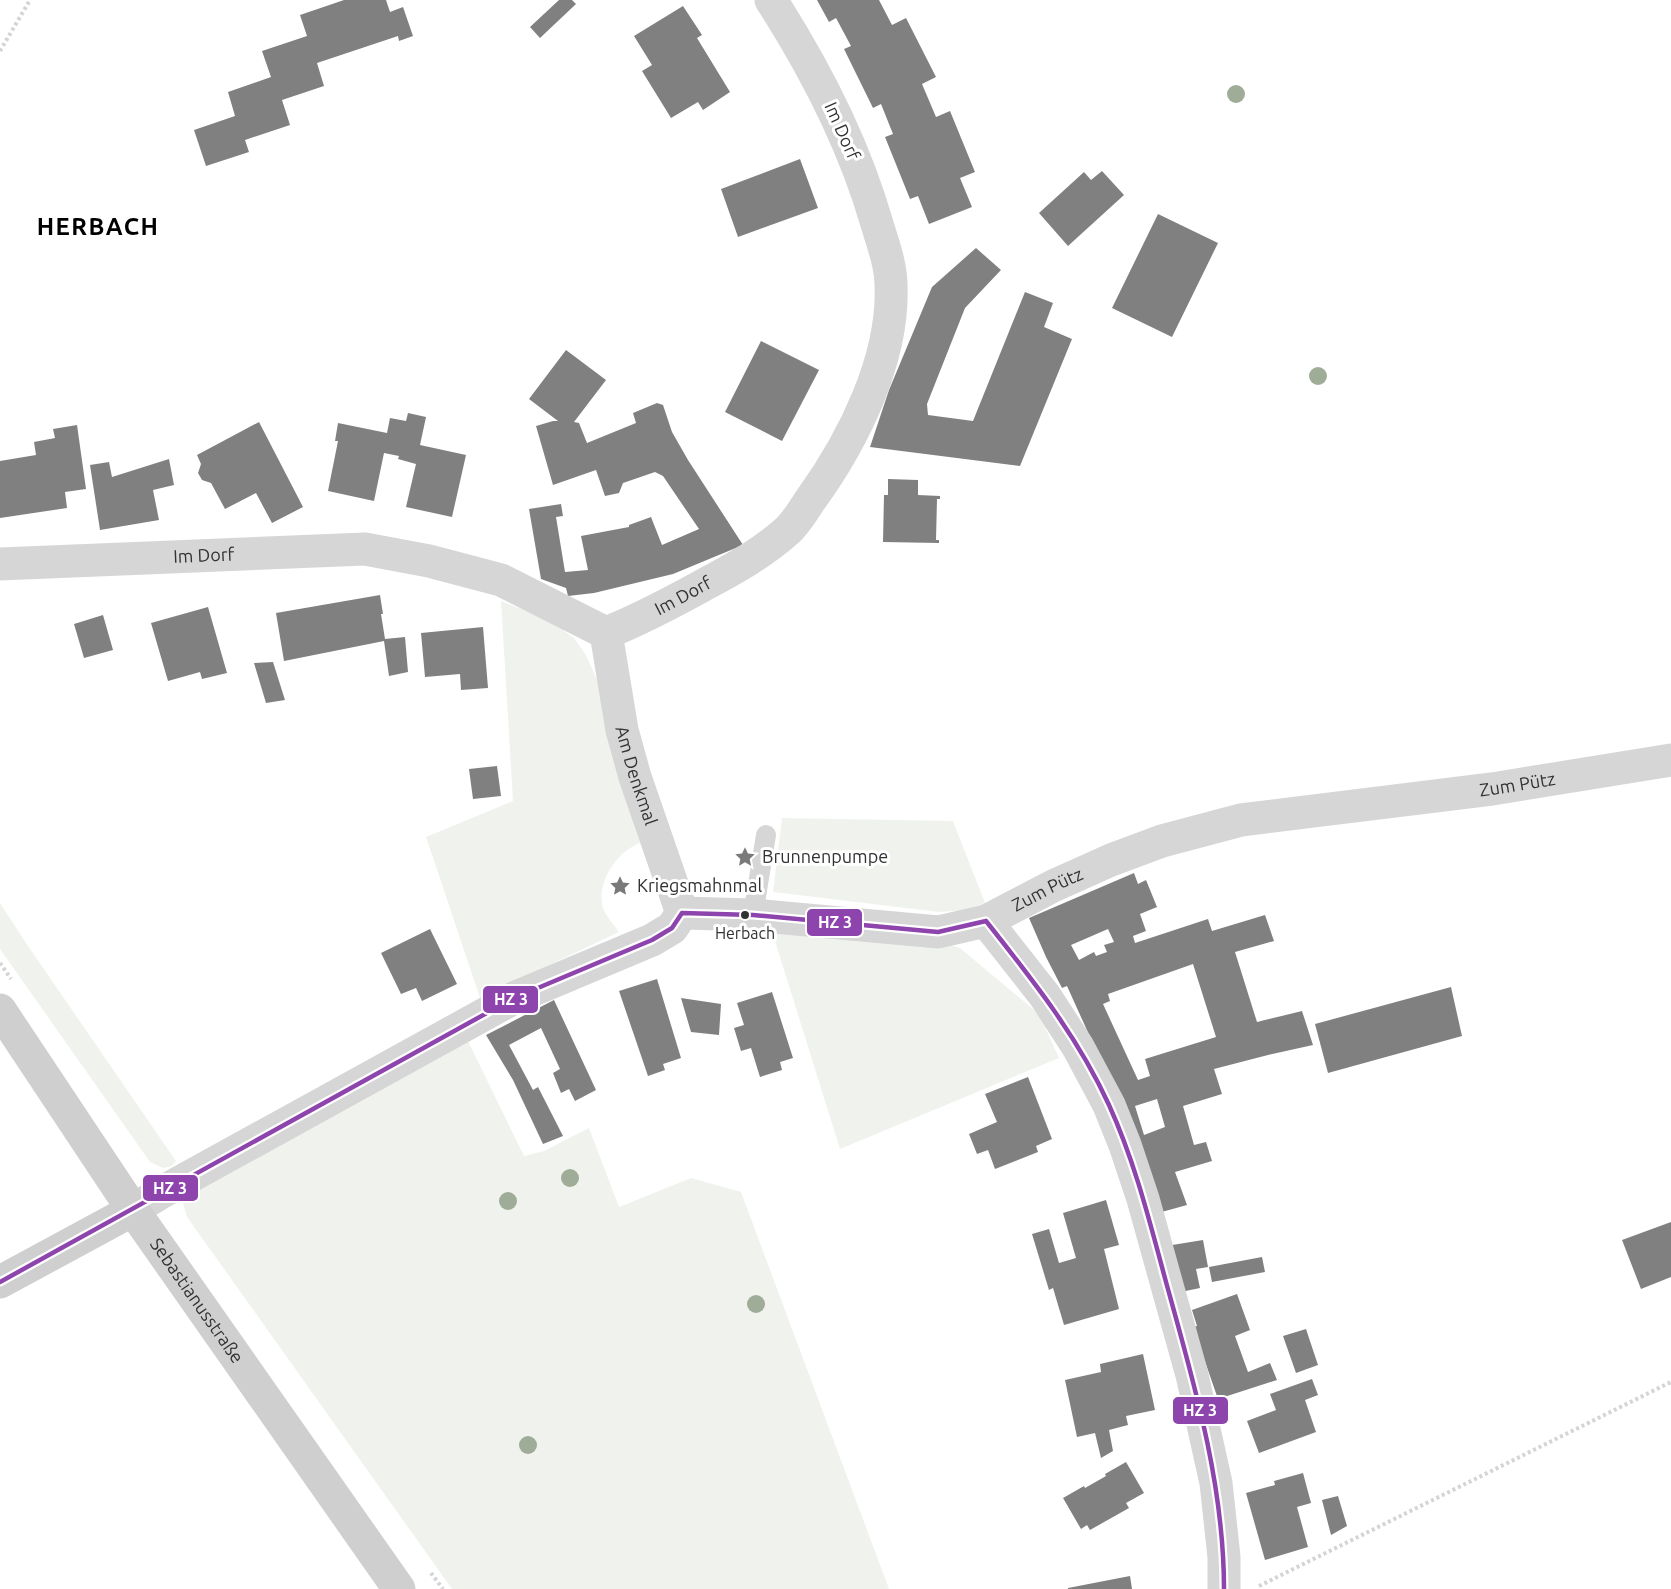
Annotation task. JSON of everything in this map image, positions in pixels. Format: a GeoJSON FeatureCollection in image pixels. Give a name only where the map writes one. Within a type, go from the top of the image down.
{"type":"FeatureCollection","features":[{"type":"Feature","properties":{"kind":"street","name":"Im Dorf"},"geometry":{"type":"LineString","coordinates":[[0,564],[365,549],[429,561],[501,580],[606,633],[633,622],[756,556],[790,529],[841,455],[875,378],[890,316],[892,285],[887,258],[867,189],[809,61],[771,0]]}},
{"type":"Feature","properties":{"kind":"street","name":"Am Denkmal"},"geometry":{"type":"LineString","coordinates":[[606,633],[622,730],[634,777],[682,913]]}},
{"type":"Feature","properties":{"kind":"street","name":"Zum Pütz"},"geometry":{"type":"LineString","coordinates":[[682,913],[753,915],[938,932],[986,921],[1053,886],[1111,860],[1162,841],[1241,820],[1492,789],[1671,760]]}},
{"type":"Feature","properties":{"kind":"street"},"geometry":{"type":"LineString","coordinates":[[0,1282],[514,998],[652,940],[672,928],[682,913]]}},
{"type":"Feature","properties":{"kind":"street"},"geometry":{"type":"LineString","coordinates":[[986,921],[1045,996],[1078,1047],[1109,1105],[1125,1145],[1143,1199],[1192,1375],[1216,1483],[1224,1557],[1224,1589]]}},
{"type":"Feature","properties":{"kind":"street","name":"Sebastianusstraße"},"geometry":{"type":"LineString","coordinates":[[0,1010],[133,1210],[399,1589]]}},
{"type":"Feature","properties":{"kind":"lane"},"geometry":{"type":"LineString","coordinates":[[753,915],[766,835]]}},
{"type":"Feature","properties":{"kind":"path"},"geometry":{"type":"LineString","coordinates":[[0,51],[30,0]]}},
{"type":"Feature","properties":{"kind":"path"},"geometry":{"type":"LineString","coordinates":[[1253,1589],[1671,1382]]}},
{"type":"Feature","properties":{"kind":"shaded area"},"geometry":{"type":"Polygon","coordinates":[[[501,601],[550,621],[574,638],[586,655],[604,696],[615,764],[640,843],[623,853],[616,861],[602,889],[603,908],[619,932],[480,998],[426,837],[513,801],[501,601]]]}},
{"type":"Feature","properties":{"kind":"shaded area"},"geometry":{"type":"Polygon","coordinates":[[[782,818],[953,821],[985,903],[966,910],[939,912],[773,892],[782,818]]]}},
{"type":"Feature","properties":{"kind":"shaded area"},"geometry":{"type":"Polygon","coordinates":[[[0,903],[176,1161],[172,1166],[163,1168],[150,1162],[0,949],[0,903]]]}},
{"type":"Feature","properties":{"kind":"shaded area"},"geometry":{"type":"Polygon","coordinates":[[[769,922],[921,936],[960,948],[1039,1014],[1059,1058],[840,1149],[769,922]]]}},
{"type":"Feature","properties":{"kind":"shaded area"},"geometry":{"type":"Polygon","coordinates":[[[466,1037],[524,1156],[544,1151],[589,1128],[619,1207],[691,1178],[741,1192],[889,1589],[452,1589],[187,1217],[181,1197],[466,1037]]]}},
{"type":"Feature","properties":{"kind":"building"},"geometry":{"type":"Polygon","coordinates":[[[344,0],[386,0],[390,12],[403,7],[413,36],[399,41],[398,36],[317,63],[324,86],[282,100],[290,125],[245,140],[249,152],[206,166],[194,130],[235,116],[228,92],[271,77],[262,51],[307,36],[300,15],[344,0]]]}},
{"type":"Feature","properties":{"kind":"building"},"geometry":{"type":"Polygon","coordinates":[[[559,0],[572,0],[576,4],[540,38],[530,27],[559,0]]]}},
{"type":"Feature","properties":{"kind":"building"},"geometry":{"type":"Polygon","coordinates":[[[817,0],[879,0],[892,25],[906,18],[936,77],[922,84],[936,117],[950,111],[975,172],[960,178],[972,207],[929,224],[918,196],[910,199],[885,137],[893,134],[881,104],[873,108],[844,49],[851,46],[836,18],[829,22],[817,0]]]}},
{"type":"Feature","properties":{"kind":"building"},"geometry":{"type":"Polygon","coordinates":[[[683,6],[702,35],[697,38],[730,92],[703,110],[698,102],[671,118],[642,71],[652,65],[634,36],[683,6]]]}},
{"type":"Feature","properties":{"kind":"building"},"geometry":{"type":"Polygon","coordinates":[[[800,159],[818,208],[738,237],[721,189],[800,159]]]}},
{"type":"Feature","properties":{"kind":"building"},"geometry":{"type":"Polygon","coordinates":[[[1102,171],[1124,195],[1068,246],[1039,213],[1084,172],[1091,180],[1102,171]]]}},
{"type":"Feature","properties":{"kind":"building"},"geometry":{"type":"Polygon","coordinates":[[[1158,214],[1218,243],[1172,337],[1112,308],[1158,214]]]}},
{"type":"Feature","properties":{"kind":"building"},"geometry":{"type":"Polygon","coordinates":[[[976,248],[1001,270],[965,308],[927,404],[928,415],[973,421],[1025,292],[1053,303],[1044,327],[1072,339],[1020,466],[870,447],[889,390],[932,287],[976,248]]]}},
{"type":"Feature","properties":{"kind":"building"},"geometry":{"type":"Polygon","coordinates":[[[761,341],[819,370],[782,441],[725,412],[761,341]]]}},
{"type":"Feature","properties":{"kind":"building"},"geometry":{"type":"Polygon","coordinates":[[[566,350],[606,380],[574,422],[579,423],[587,443],[636,423],[633,413],[657,403],[663,405],[672,432],[688,460],[743,545],[673,574],[594,593],[568,596],[566,588],[541,579],[529,509],[561,504],[563,516],[556,517],[565,572],[588,570],[581,536],[629,527],[629,525],[651,517],[662,545],[699,529],[663,476],[655,472],[623,483],[619,493],[605,496],[596,470],[553,485],[536,426],[558,421],[529,399],[566,350]]]}},
{"type":"Feature","properties":{"kind":"building"},"geometry":{"type":"Polygon","coordinates":[[[408,413],[426,417],[420,445],[466,455],[452,517],[406,507],[416,464],[398,459],[399,456],[384,453],[374,501],[328,491],[338,441],[335,441],[338,423],[387,433],[390,418],[406,421],[408,413]]]}},
{"type":"Feature","properties":{"kind":"building"},"geometry":{"type":"Polygon","coordinates":[[[259,422],[303,507],[272,523],[256,493],[225,509],[211,483],[202,480],[198,473],[201,464],[197,455],[259,422]]]}},
{"type":"Feature","properties":{"kind":"building"},"geometry":{"type":"Polygon","coordinates":[[[77,425],[86,489],[65,492],[67,508],[0,518],[0,461],[36,455],[34,442],[55,438],[53,429],[77,425]]]}},
{"type":"Feature","properties":{"kind":"building"},"geometry":{"type":"Polygon","coordinates":[[[169,459],[174,485],[153,490],[159,520],[100,530],[90,465],[109,462],[112,477],[169,459]]]}},
{"type":"Feature","properties":{"kind":"building"},"geometry":{"type":"Polygon","coordinates":[[[888,479],[918,480],[918,495],[940,496],[940,499],[937,499],[936,540],[939,540],[939,543],[883,542],[884,495],[888,495],[888,479]]]}},
{"type":"Feature","properties":{"kind":"building"},"geometry":{"type":"Polygon","coordinates":[[[380,595],[385,639],[405,637],[408,672],[389,676],[384,641],[284,661],[276,613],[380,595]]]}},
{"type":"Feature","properties":{"kind":"building"},"geometry":{"type":"Polygon","coordinates":[[[208,607],[227,673],[202,679],[200,672],[168,681],[151,623],[208,607]]]}},
{"type":"Feature","properties":{"kind":"building"},"geometry":{"type":"Polygon","coordinates":[[[103,615],[113,650],[84,658],[74,624],[103,615]]]}},
{"type":"Feature","properties":{"kind":"building"},"geometry":{"type":"Polygon","coordinates":[[[483,627],[488,688],[461,690],[460,674],[425,677],[421,633],[483,627]]]}},
{"type":"Feature","properties":{"kind":"building"},"geometry":{"type":"Polygon","coordinates":[[[273,662],[285,700],[266,703],[254,663],[273,662]]]}},
{"type":"Feature","properties":{"kind":"building"},"geometry":{"type":"Polygon","coordinates":[[[497,766],[501,796],[473,799],[469,769],[497,766]]]}},
{"type":"Feature","properties":{"kind":"building"},"geometry":{"type":"Polygon","coordinates":[[[1134,873],[1138,884],[1146,880],[1157,907],[1140,914],[1146,931],[1133,936],[1135,943],[1208,919],[1212,931],[1265,915],[1274,941],[1235,952],[1257,1022],[1302,1011],[1313,1045],[1214,1069],[1222,1094],[1183,1106],[1194,1145],[1206,1142],[1212,1161],[1175,1172],[1187,1205],[1158,1213],[1123,1110],[1067,986],[1062,988],[1029,918],[1134,873]],[[1108,929],[1071,945],[1079,960],[1094,952],[1096,956],[1107,952],[1104,945],[1114,942],[1108,929]],[[1193,964],[1108,994],[1110,1001],[1103,1004],[1138,1080],[1150,1076],[1145,1059],[1216,1037],[1193,964]],[[1157,1099],[1135,1106],[1144,1135],[1165,1127],[1157,1099]]]}},
{"type":"Feature","properties":{"kind":"building"},"geometry":{"type":"Polygon","coordinates":[[[430,929],[457,984],[422,1001],[416,988],[401,994],[381,953],[430,929]]]}},
{"type":"Feature","properties":{"kind":"building"},"geometry":{"type":"Polygon","coordinates":[[[657,979],[681,1058],[663,1064],[665,1070],[648,1076],[619,991],[657,979]]]}},
{"type":"Feature","properties":{"kind":"building"},"geometry":{"type":"Polygon","coordinates":[[[1451,987],[1462,1036],[1328,1073],[1315,1024],[1451,987]]]}},
{"type":"Feature","properties":{"kind":"building"},"geometry":{"type":"Polygon","coordinates":[[[772,992],[793,1058],[780,1062],[782,1070],[760,1077],[751,1048],[741,1051],[734,1028],[744,1025],[737,1003],[772,992]]]}},
{"type":"Feature","properties":{"kind":"building"},"geometry":{"type":"Polygon","coordinates":[[[681,998],[721,1004],[719,1035],[691,1032],[681,998]]]}},
{"type":"Feature","properties":{"kind":"building"},"geometry":{"type":"Polygon","coordinates":[[[554,1000],[596,1090],[575,1101],[569,1089],[561,1093],[553,1073],[560,1069],[541,1028],[509,1045],[533,1090],[538,1087],[563,1136],[543,1144],[513,1080],[486,1035],[554,1000]]]}},
{"type":"Feature","properties":{"kind":"building"},"geometry":{"type":"Polygon","coordinates":[[[1028,1077],[1052,1139],[1036,1146],[1038,1152],[995,1169],[988,1150],[977,1154],[969,1134],[997,1122],[985,1094],[1028,1077]]]}},
{"type":"Feature","properties":{"kind":"building"},"geometry":{"type":"Polygon","coordinates":[[[1106,1200],[1119,1245],[1104,1249],[1119,1309],[1064,1325],[1053,1288],[1049,1290],[1032,1234],[1049,1229],[1059,1263],[1076,1258],[1063,1213],[1106,1200]]]}},
{"type":"Feature","properties":{"kind":"building"},"geometry":{"type":"Polygon","coordinates":[[[1671,1222],[1671,1277],[1641,1289],[1622,1240],[1671,1222]]]}},
{"type":"Feature","properties":{"kind":"building"},"geometry":{"type":"Polygon","coordinates":[[[1203,1240],[1208,1267],[1196,1269],[1200,1288],[1176,1293],[1166,1246],[1203,1240]]]}},
{"type":"Feature","properties":{"kind":"building"},"geometry":{"type":"Polygon","coordinates":[[[1262,1257],[1265,1272],[1212,1282],[1209,1267],[1262,1257]]]}},
{"type":"Feature","properties":{"kind":"building"},"geometry":{"type":"Polygon","coordinates":[[[1237,1294],[1250,1330],[1235,1336],[1248,1372],[1270,1363],[1277,1380],[1218,1399],[1193,1327],[1197,1326],[1192,1310],[1237,1294]]]}},
{"type":"Feature","properties":{"kind":"building"},"geometry":{"type":"Polygon","coordinates":[[[1306,1329],[1318,1365],[1296,1373],[1283,1336],[1306,1329]]]}},
{"type":"Feature","properties":{"kind":"building"},"geometry":{"type":"Polygon","coordinates":[[[1143,1354],[1155,1410],[1126,1416],[1128,1425],[1109,1430],[1113,1451],[1101,1458],[1095,1433],[1077,1437],[1065,1380],[1101,1372],[1100,1364],[1143,1354]]]}},
{"type":"Feature","properties":{"kind":"building"},"geometry":{"type":"Polygon","coordinates":[[[1312,1379],[1318,1395],[1305,1400],[1316,1432],[1259,1453],[1247,1421],[1276,1410],[1270,1394],[1312,1379]]]}},
{"type":"Feature","properties":{"kind":"building"},"geometry":{"type":"Polygon","coordinates":[[[1126,1462],[1144,1493],[1126,1503],[1129,1508],[1090,1530],[1087,1525],[1081,1529],[1063,1498],[1106,1476],[1105,1474],[1126,1462]]]}},
{"type":"Feature","properties":{"kind":"building"},"geometry":{"type":"Polygon","coordinates":[[[1303,1473],[1311,1503],[1297,1507],[1308,1547],[1265,1560],[1246,1493],[1275,1485],[1274,1481],[1303,1473]]]}},
{"type":"Feature","properties":{"kind":"building"},"geometry":{"type":"Polygon","coordinates":[[[1338,1496],[1347,1526],[1331,1535],[1322,1500],[1338,1496]]]}},
{"type":"Feature","properties":{"kind":"building"},"geometry":{"type":"Polygon","coordinates":[[[1130,1576],[1132,1589],[1068,1589],[1068,1588],[1130,1576]]]}},
{"type":"Feature","properties":{"kind":"transit line"},"geometry":{"type":"LineString","coordinates":[[682,913],[753,915],[938,932],[986,921]]}},
{"type":"Feature","properties":{"kind":"transit line"},"geometry":{"type":"LineString","coordinates":[[0,1282],[514,998],[652,940],[672,928],[682,913]]}},
{"type":"Feature","properties":{"kind":"transit line"},"geometry":{"type":"LineString","coordinates":[[986,921],[1069,1032],[1097,1080],[1127,1148],[1154,1237],[1206,1434],[1219,1511],[1224,1589]]}},
{"type":"Feature","properties":{"kind":"place","name":"Brunnenpumpe"},"geometry":{"type":"Point","coordinates":[745,857]}},
{"type":"Feature","properties":{"kind":"place","name":"Kriegsmahnmal"},"geometry":{"type":"Point","coordinates":[620,886]}},
{"type":"Feature","properties":{"kind":"place","name":"Herbach"},"geometry":{"type":"Point","coordinates":[745,915]}},
{"type":"Feature","properties":{"kind":"district","name":"HERBACH"},"geometry":{"type":"Point","coordinates":[98,227]}}]}
